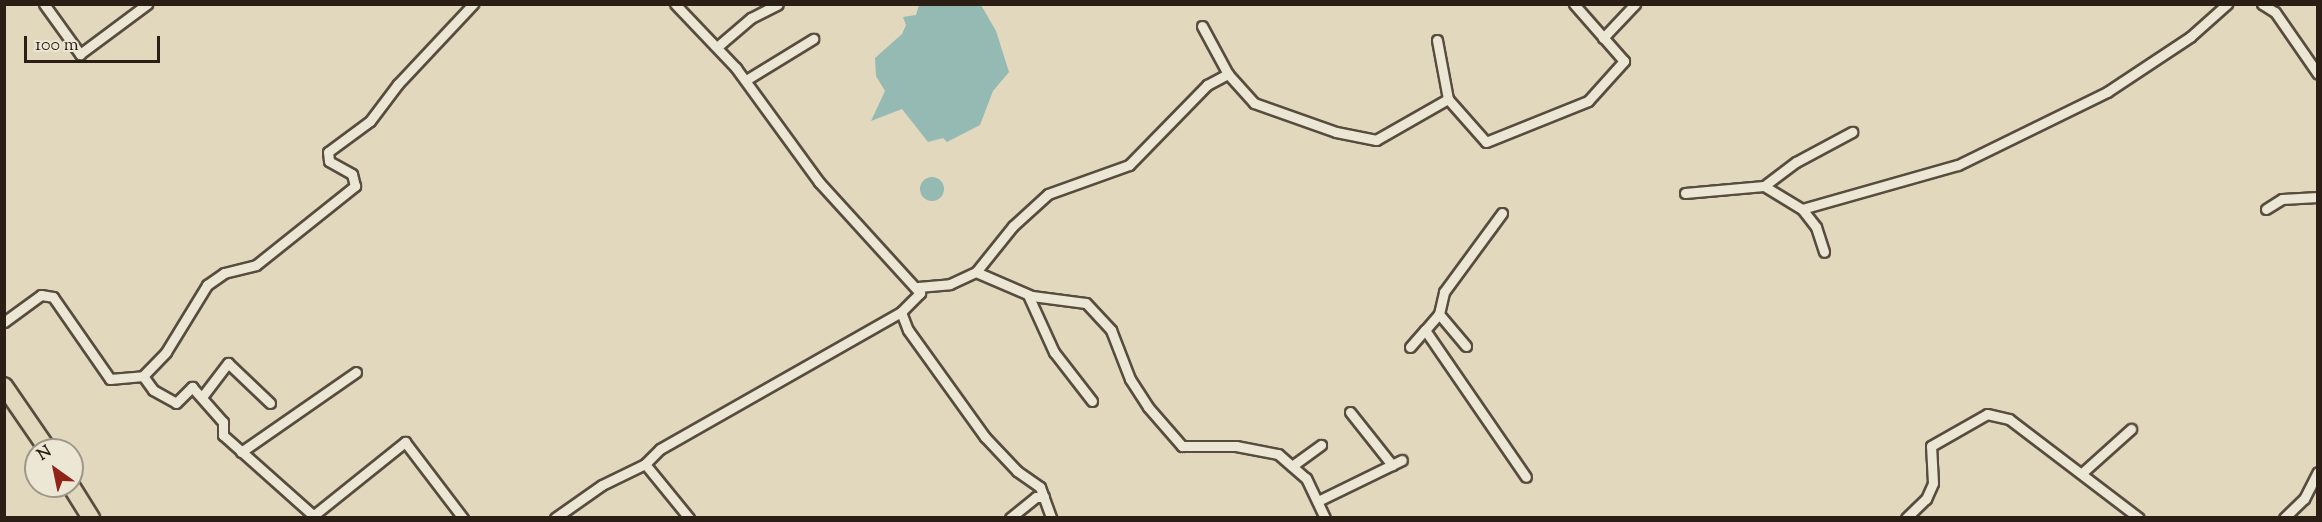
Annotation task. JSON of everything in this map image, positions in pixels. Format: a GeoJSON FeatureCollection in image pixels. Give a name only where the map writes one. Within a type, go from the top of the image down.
{"type":"FeatureCollection","features":[{"type":"Feature","properties":{"kind":"highway"},"geometry":{"type":"LineString","coordinates":[[4,386],[40,438]]}},
{"type":"Feature","properties":{"kind":"highway"},"geometry":{"type":"LineString","coordinates":[[78,498],[91,518]]}},
{"type":"Feature","properties":{"kind":"street"},"geometry":{"type":"LineString","coordinates":[[44,4],[80,54],[147,4]]}},
{"type":"Feature","properties":{"kind":"street"},"geometry":{"type":"LineString","coordinates":[[4,322],[41,295],[53,297],[110,379],[143,376],[166,352],[207,285],[224,273],[256,265],[355,186],[352,174],[329,161],[328,152],[370,121],[398,84],[473,4]]}},
{"type":"Feature","properties":{"kind":"street"},"geometry":{"type":"LineString","coordinates":[[555,518],[602,485],[645,464],[660,449],[901,312],[920,293],[918,287],[819,182],[746,80],[675,4]]}},
{"type":"Feature","properties":{"kind":"street"},"geometry":{"type":"LineString","coordinates":[[717,47],[751,18],[778,4]]}},
{"type":"Feature","properties":{"kind":"street"},"geometry":{"type":"LineString","coordinates":[[1437,40],[1448,99],[1486,142],[1588,101],[1624,61],[1574,4]]}},
{"type":"Feature","properties":{"kind":"street"},"geometry":{"type":"LineString","coordinates":[[1603,38],[1635,4]]}},
{"type":"Feature","properties":{"kind":"street"},"geometry":{"type":"LineString","coordinates":[[1802,209],[1969,160],[2107,92],[2190,37],[2227,4]]}},
{"type":"Feature","properties":{"kind":"street"},"geometry":{"type":"LineString","coordinates":[[2262,4],[2275,12],[2318,74]]}},
{"type":"Feature","properties":{"kind":"street"},"geometry":{"type":"LineString","coordinates":[[1202,27],[1228,74],[1254,103],[1336,132],[1376,140],[1448,99]]}},
{"type":"Feature","properties":{"kind":"street"},"geometry":{"type":"LineString","coordinates":[[746,80],[813,39]]}},
{"type":"Feature","properties":{"kind":"street"},"geometry":{"type":"LineString","coordinates":[[918,287],[950,284],[976,272],[1013,226],[1048,194],[1129,165],[1207,85],[1228,74]]}},
{"type":"Feature","properties":{"kind":"street"},"geometry":{"type":"LineString","coordinates":[[1685,193],[1764,186],[1796,162],[1852,132]]}},
{"type":"Feature","properties":{"kind":"street"},"geometry":{"type":"LineString","coordinates":[[1764,186],[1802,209],[1816,227],[1824,252]]}},
{"type":"Feature","properties":{"kind":"street"},"geometry":{"type":"LineString","coordinates":[[2266,209],[2282,199],[2318,197]]}},
{"type":"Feature","properties":{"kind":"street"},"geometry":{"type":"LineString","coordinates":[[1410,346],[1439,314],[1444,292],[1502,213]]}},
{"type":"Feature","properties":{"kind":"street"},"geometry":{"type":"LineString","coordinates":[[976,272],[1028,295],[1086,303],[1111,330],[1130,379],[1148,407],[1182,446],[1236,446],[1278,454],[1292,466],[1320,500],[1325,518]]}},
{"type":"Feature","properties":{"kind":"street"},"geometry":{"type":"LineString","coordinates":[[1028,295],[1054,352],[1092,401]]}},
{"type":"Feature","properties":{"kind":"street"},"geometry":{"type":"LineString","coordinates":[[901,312],[908,330],[985,436],[1017,471],[1040,487],[1051,518]]}},
{"type":"Feature","properties":{"kind":"street"},"geometry":{"type":"LineString","coordinates":[[1439,314],[1466,346]]}},
{"type":"Feature","properties":{"kind":"street"},"geometry":{"type":"LineString","coordinates":[[1425,330],[1526,477]]}},
{"type":"Feature","properties":{"kind":"street"},"geometry":{"type":"LineString","coordinates":[[202,397],[228,363],[270,403]]}},
{"type":"Feature","properties":{"kind":"street"},"geometry":{"type":"LineString","coordinates":[[241,452],[356,372]]}},
{"type":"Feature","properties":{"kind":"street"},"geometry":{"type":"LineString","coordinates":[[143,376],[153,390],[176,403],[192,387],[223,422],[223,435],[315,516],[405,442],[464,518]]}},
{"type":"Feature","properties":{"kind":"street"},"geometry":{"type":"LineString","coordinates":[[1350,411],[1392,465]]}},
{"type":"Feature","properties":{"kind":"street"},"geometry":{"type":"LineString","coordinates":[[1906,518],[1926,499],[1933,483],[1931,446],[1987,414],[2009,419],[2139,518]]}},
{"type":"Feature","properties":{"kind":"street"},"geometry":{"type":"LineString","coordinates":[[2082,473],[2131,429]]}},
{"type":"Feature","properties":{"kind":"street"},"geometry":{"type":"LineString","coordinates":[[1292,466],[1321,445]]}},
{"type":"Feature","properties":{"kind":"street"},"geometry":{"type":"LineString","coordinates":[[1320,500],[1402,460]]}},
{"type":"Feature","properties":{"kind":"street"},"geometry":{"type":"LineString","coordinates":[[645,464],[689,518]]}},
{"type":"Feature","properties":{"kind":"street"},"geometry":{"type":"LineString","coordinates":[[2284,518],[2304,499],[2318,472]]}},
{"type":"Feature","properties":{"kind":"street"},"geometry":{"type":"LineString","coordinates":[[1010,518],[1036,497],[1044,497]]}},
{"type":"Feature","properties":{"kind":"water"},"geometry":{"type":"Polygon","coordinates":[[[919,5],[981,5],[996,31],[1009,72],[993,91],[980,125],[947,142],[943,138],[928,142],[902,109],[871,121],[885,91],[876,76],[875,58],[902,34],[906,25],[903,17],[916,15],[919,5]]]}},
{"type":"Feature","properties":{"kind":"water"},"geometry":{"type":"Polygon","coordinates":[[[927,177],[937,177],[944,184],[944,194],[937,201],[927,201],[920,194],[920,184],[927,177]]]}}]}
